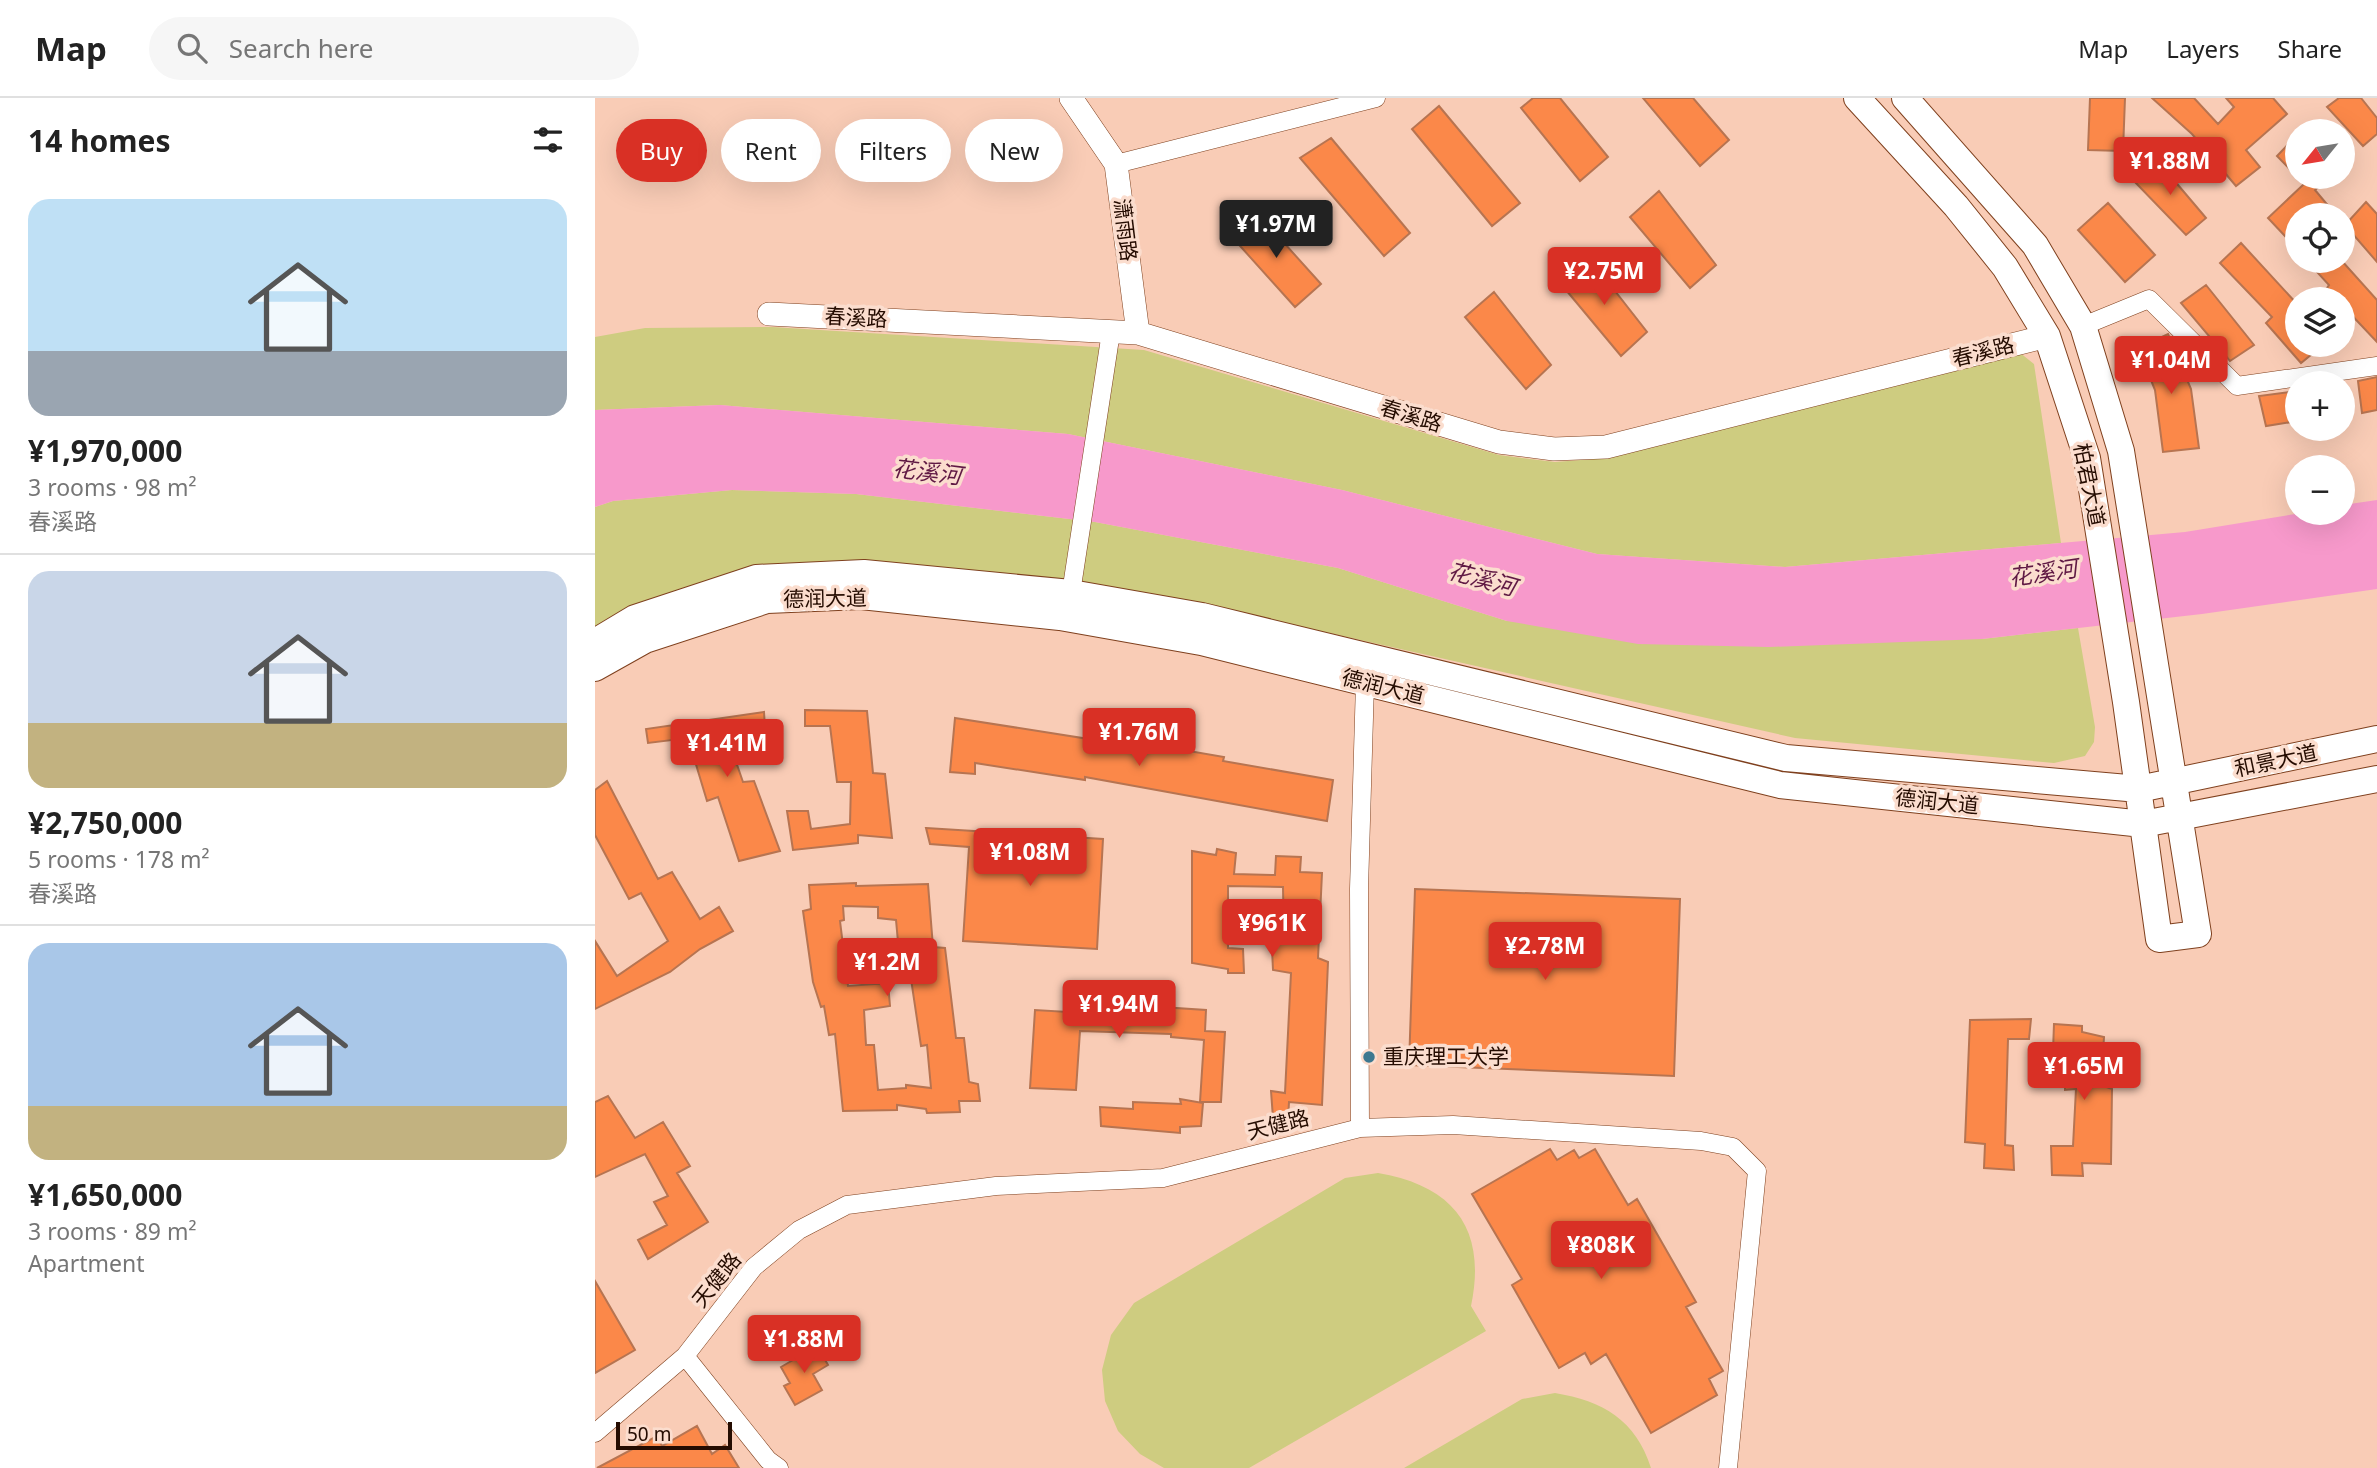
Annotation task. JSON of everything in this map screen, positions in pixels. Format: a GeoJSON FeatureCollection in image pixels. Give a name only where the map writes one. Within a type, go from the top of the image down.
{"type":"FeatureCollection","features":[{"type":"Feature","properties":{"kind":"main road","name":"柏君大道"},"geometry":{"type":"LineString","coordinates":[[1857,98],[1956,206],[2005,267],[2047,336],[2087,458],[2139,789],[2159,940],[2198,934],[2121,451],[2083,326],[2035,245],[1905,98]]}},
{"type":"Feature","properties":{"kind":"main road","name":"德润大道"},"geometry":{"type":"LineString","coordinates":[[595,642],[635,618],[756,578],[864,573],[1073,580],[1216,619],[1786,758],[2139,789],[2174,782]]}},
{"type":"Feature","properties":{"kind":"main road","name":"德润大道"},"geometry":{"type":"LineString","coordinates":[[595,668],[645,640],[767,600],[861,596],[1060,617],[1201,642],[1780,785],[2143,824],[2180,817]]}},
{"type":"Feature","properties":{"kind":"main road","name":"和景大道"},"geometry":{"type":"LineString","coordinates":[[2174,782],[2377,739]]}},
{"type":"Feature","properties":{"kind":"main road","name":"和景大道"},"geometry":{"type":"LineString","coordinates":[[2180,817],[2377,779]]}},
{"type":"Feature","properties":{"kind":"street","name":"潇雨路"},"geometry":{"type":"LineString","coordinates":[[1071,98],[1116,164],[1138,333]]}},
{"type":"Feature","properties":{"kind":"street"},"geometry":{"type":"LineString","coordinates":[[1116,164],[1376,98]]}},
{"type":"Feature","properties":{"kind":"street"},"geometry":{"type":"LineString","coordinates":[[2083,326],[2149,299],[2237,386],[2377,366]]}},
{"type":"Feature","properties":{"kind":"street","name":"春溪路"},"geometry":{"type":"LineString","coordinates":[[769,314],[1138,333],[1499,442],[1554,449],[1606,447],[2047,336]]}},
{"type":"Feature","properties":{"kind":"street"},"geometry":{"type":"LineString","coordinates":[[1073,580],[1111,332]]}},
{"type":"Feature","properties":{"kind":"street"},"geometry":{"type":"LineString","coordinates":[[1360,1128],[1359,889],[1365,683]]}},
{"type":"Feature","properties":{"kind":"street","name":"天健路"},"geometry":{"type":"LineString","coordinates":[[595,1433],[685,1356],[754,1267],[799,1230],[847,1205],[996,1186],[1163,1178],[1360,1128],[1453,1125],[1701,1141],[1733,1147],[1757,1171],[1728,1468]]}},
{"type":"Feature","properties":{"kind":"street"},"geometry":{"type":"LineString","coordinates":[[685,1356],[768,1460],[779,1468]]}},
{"type":"Feature","properties":{"kind":"shaded area"},"geometry":{"type":"Polygon","coordinates":[[[772,327],[1144,350],[1499,455],[1555,462],[1607,458],[2019,352],[2034,364],[2061,543],[1785,567],[1597,554],[1342,490],[1068,434],[720,405],[595,410],[595,337],[645,328],[772,327]]]}},
{"type":"Feature","properties":{"kind":"shaded area"},"geometry":{"type":"Polygon","coordinates":[[[732,490],[856,494],[1095,522],[1338,568],[1507,621],[1982,639],[2078,628],[2095,727],[2094,742],[2085,756],[2054,763],[1795,738],[1205,605],[1063,579],[864,563],[595,630],[595,507],[613,501],[732,490]]]}},
{"type":"Feature","properties":{"kind":"shaded area"},"geometry":{"type":"Polygon","coordinates":[[[1378,1173],[1405,1179],[1427,1189],[1445,1201],[1459,1216],[1469,1234],[1474,1255],[1475,1279],[1471,1306],[1486,1331],[1249,1468],[1164,1468],[1140,1454],[1118,1431],[1105,1401],[1102,1370],[1111,1335],[1134,1303],[1345,1178],[1378,1173]]]}},
{"type":"Feature","properties":{"kind":"shaded area"},"geometry":{"type":"Polygon","coordinates":[[[1555,1393],[1588,1401],[1627,1425],[1645,1451],[1651,1468],[1404,1468],[1522,1399],[1555,1393]]]}},
{"type":"Feature","properties":{"kind":"water","name":"花溪河"},"geometry":{"type":"Polygon","coordinates":[[[720,405],[1068,434],[1342,490],[1597,554],[1785,567],[2185,532],[2285,516],[2285,525],[2355,525],[2355,503],[2377,500],[2377,589],[2202,614],[1982,639],[1769,647],[1638,644],[1507,621],[1338,568],[1095,522],[856,494],[732,490],[613,501],[595,507],[595,410],[720,405]]]}},
{"type":"Feature","properties":{"kind":"building"},"geometry":{"type":"Polygon","coordinates":[[[1533,98],[1560,98],[1608,157],[1580,181],[1521,108],[1533,98]]]}},
{"type":"Feature","properties":{"kind":"building"},"geometry":{"type":"Polygon","coordinates":[[[1643,98],[1693,98],[1729,140],[1700,166],[1643,98]]]}},
{"type":"Feature","properties":{"kind":"building"},"geometry":{"type":"Polygon","coordinates":[[[2090,98],[2125,98],[2123,151],[2088,150],[2090,98]]]}},
{"type":"Feature","properties":{"kind":"building"},"geometry":{"type":"Polygon","coordinates":[[[2152,98],[2194,98],[2218,124],[2234,107],[2226,98],[2273,98],[2287,114],[2246,150],[2260,167],[2236,186],[2192,134],[2152,98]]]}},
{"type":"Feature","properties":{"kind":"building"},"geometry":{"type":"Polygon","coordinates":[[[2339,98],[2361,98],[2377,118],[2377,134],[2363,146],[2355,137],[2355,119],[2338,119],[2327,107],[2339,98]]]}},
{"type":"Feature","properties":{"kind":"building"},"geometry":{"type":"Polygon","coordinates":[[[1439,106],[1520,203],[1492,226],[1412,129],[1439,106]]]}},
{"type":"Feature","properties":{"kind":"building"},"geometry":{"type":"Polygon","coordinates":[[[1331,138],[1410,233],[1384,256],[1300,158],[1331,138]]]}},
{"type":"Feature","properties":{"kind":"building"},"geometry":{"type":"Polygon","coordinates":[[[2285,148],[2285,164],[2277,156],[2285,148]]]}},
{"type":"Feature","properties":{"kind":"building"},"geometry":{"type":"Polygon","coordinates":[[[2156,159],[2206,218],[2186,235],[2133,180],[2156,159]]]}},
{"type":"Feature","properties":{"kind":"building"},"geometry":{"type":"Polygon","coordinates":[[[2299,189],[2316,189],[2326,203],[2285,203],[2285,236],[2268,218],[2299,189]]]}},
{"type":"Feature","properties":{"kind":"building"},"geometry":{"type":"Polygon","coordinates":[[[1659,191],[1716,265],[1690,288],[1630,217],[1659,191]]]}},
{"type":"Feature","properties":{"kind":"building"},"geometry":{"type":"Polygon","coordinates":[[[2366,202],[2377,214],[2377,262],[2355,237],[2355,214],[2366,202]]]}},
{"type":"Feature","properties":{"kind":"building"},"geometry":{"type":"Polygon","coordinates":[[[2108,203],[2155,255],[2125,282],[2078,230],[2108,203]]]}},
{"type":"Feature","properties":{"kind":"building"},"geometry":{"type":"Polygon","coordinates":[[[1258,214],[1321,284],[1295,307],[1232,237],[1258,214]]]}},
{"type":"Feature","properties":{"kind":"building"},"geometry":{"type":"Polygon","coordinates":[[[2241,243],[2285,291],[2285,345],[2266,323],[2272,317],[2220,263],[2241,243]]]}},
{"type":"Feature","properties":{"kind":"building"},"geometry":{"type":"Polygon","coordinates":[[[1590,259],[1647,332],[1621,356],[1561,284],[1590,259]]]}},
{"type":"Feature","properties":{"kind":"building"},"geometry":{"type":"Polygon","coordinates":[[[2318,273],[2353,273],[2377,300],[2377,342],[2355,319],[2355,287],[2328,287],[2329,285],[2318,273]]]}},
{"type":"Feature","properties":{"kind":"building"},"geometry":{"type":"Polygon","coordinates":[[[2206,285],[2254,345],[2230,361],[2181,303],[2206,285]]]}},
{"type":"Feature","properties":{"kind":"building"},"geometry":{"type":"Polygon","coordinates":[[[1494,292],[1551,365],[1526,389],[1465,317],[1494,292]]]}},
{"type":"Feature","properties":{"kind":"building"},"geometry":{"type":"Polygon","coordinates":[[[2168,334],[2191,389],[2199,448],[2163,452],[2155,390],[2138,348],[2168,334]]]}},
{"type":"Feature","properties":{"kind":"building"},"geometry":{"type":"Polygon","coordinates":[[[2296,357],[2308,357],[2301,363],[2296,357]]]}},
{"type":"Feature","properties":{"kind":"building"},"geometry":{"type":"Polygon","coordinates":[[[2377,377],[2377,410],[2362,413],[2358,381],[2377,377]]]}},
{"type":"Feature","properties":{"kind":"building"},"geometry":{"type":"Polygon","coordinates":[[[2285,393],[2285,423],[2266,426],[2259,396],[2285,393]]]}},
{"type":"Feature","properties":{"kind":"building"},"geometry":{"type":"Polygon","coordinates":[[[805,710],[867,711],[873,773],[885,774],[892,838],[858,835],[858,843],[793,850],[787,811],[808,811],[811,829],[850,824],[851,782],[837,782],[830,726],[805,726],[805,710]]]}},
{"type":"Feature","properties":{"kind":"building"},"geometry":{"type":"Polygon","coordinates":[[[764,712],[765,728],[726,733],[743,782],[754,781],[780,851],[739,861],[718,797],[707,801],[688,738],[648,743],[646,729],[764,712]]]}},
{"type":"Feature","properties":{"kind":"building"},"geometry":{"type":"Polygon","coordinates":[[[955,718],[1089,739],[1090,734],[1224,757],[1223,761],[1333,780],[1327,821],[1085,777],[1085,780],[975,763],[975,774],[950,772],[955,718]]]}},
{"type":"Feature","properties":{"kind":"building"},"geometry":{"type":"Polygon","coordinates":[[[607,781],[658,879],[672,872],[700,919],[719,907],[733,931],[700,949],[670,972],[595,1009],[595,941],[617,976],[668,941],[641,893],[629,899],[595,835],[595,790],[607,781]]]}},
{"type":"Feature","properties":{"kind":"building"},"geometry":{"type":"Polygon","coordinates":[[[926,828],[1103,839],[1097,949],[963,941],[969,847],[930,844],[926,828]]]}},
{"type":"Feature","properties":{"kind":"building"},"geometry":{"type":"Polygon","coordinates":[[[1217,849],[1236,853],[1234,874],[1275,875],[1276,856],[1301,857],[1300,872],[1322,873],[1318,958],[1328,962],[1322,1105],[1289,1102],[1288,1120],[1273,1118],[1271,1091],[1285,1093],[1291,973],[1273,970],[1272,949],[1273,943],[1284,944],[1283,887],[1228,886],[1228,948],[1243,949],[1244,973],[1228,973],[1228,969],[1192,963],[1192,851],[1216,855],[1217,849]]]}},
{"type":"Feature","properties":{"kind":"building"},"geometry":{"type":"Polygon","coordinates":[[[928,884],[933,947],[945,948],[956,1038],[964,1038],[969,1082],[978,1084],[980,1101],[959,1101],[960,1112],[927,1113],[926,1109],[897,1105],[897,1110],[843,1111],[835,1034],[829,1035],[824,1006],[821,1007],[813,982],[803,911],[811,909],[809,885],[928,884]],[[843,906],[844,920],[840,921],[848,986],[888,983],[890,1006],[864,1010],[866,1045],[874,1045],[878,1090],[906,1088],[906,1085],[931,1088],[927,1045],[921,1046],[907,952],[899,953],[896,920],[878,918],[878,907],[843,906]]]}},
{"type":"Feature","properties":{"kind":"building"},"geometry":{"type":"Polygon","coordinates":[[[1415,889],[1680,899],[1674,1076],[1409,1065],[1415,889]]]}},
{"type":"Feature","properties":{"kind":"building"},"geometry":{"type":"Polygon","coordinates":[[[1099,1000],[1161,1003],[1161,1007],[1206,1010],[1205,1031],[1225,1032],[1221,1102],[1200,1102],[1204,1040],[1171,1037],[1171,1034],[1080,1031],[1076,1090],[1030,1088],[1035,1010],[1101,1014],[1099,1000]]]}},
{"type":"Feature","properties":{"kind":"building"},"geometry":{"type":"Polygon","coordinates":[[[2031,1019],[2029,1039],[2008,1039],[2005,1145],[2013,1146],[2014,1170],[1984,1168],[1985,1144],[1965,1142],[1970,1020],[2031,1019]]]}},
{"type":"Feature","properties":{"kind":"building"},"geometry":{"type":"Polygon","coordinates":[[[2054,1024],[2082,1026],[2082,1032],[2104,1037],[2101,1085],[2112,1089],[2111,1164],[2082,1163],[2083,1176],[2052,1175],[2051,1146],[2073,1146],[2076,1089],[2065,1090],[2065,1051],[2053,1051],[2054,1024]]]}},
{"type":"Feature","properties":{"kind":"building"},"geometry":{"type":"Polygon","coordinates":[[[608,1096],[635,1138],[663,1122],[690,1166],[677,1173],[708,1222],[648,1259],[638,1240],[667,1225],[654,1202],[668,1196],[645,1154],[595,1177],[595,1102],[608,1096]]]}},
{"type":"Feature","properties":{"kind":"building"},"geometry":{"type":"Polygon","coordinates":[[[1180,1099],[1203,1103],[1201,1126],[1180,1127],[1180,1133],[1101,1126],[1100,1107],[1133,1109],[1133,1102],[1181,1104],[1180,1099]]]}},
{"type":"Feature","properties":{"kind":"building"},"geometry":{"type":"Polygon","coordinates":[[[1550,1149],[1557,1160],[1574,1150],[1579,1158],[1595,1149],[1628,1205],[1637,1199],[1696,1302],[1686,1307],[1723,1371],[1709,1379],[1717,1395],[1651,1433],[1606,1354],[1591,1364],[1585,1353],[1559,1368],[1512,1285],[1522,1279],[1472,1194],[1550,1149]]]}},
{"type":"Feature","properties":{"kind":"building"},"geometry":{"type":"Polygon","coordinates":[[[595,1281],[635,1350],[595,1373],[595,1281]]]}},
{"type":"Feature","properties":{"kind":"building"},"geometry":{"type":"Polygon","coordinates":[[[817,1346],[828,1365],[813,1374],[822,1390],[795,1405],[784,1386],[790,1383],[781,1367],[817,1346]]]}},
{"type":"Feature","properties":{"kind":"building"},"geometry":{"type":"Polygon","coordinates":[[[697,1426],[712,1454],[725,1445],[739,1468],[597,1468],[657,1436],[662,1446],[697,1426]]]}},
{"type":"Feature","properties":{"kind":"place","name":"重庆理工大学"},"geometry":{"type":"Point","coordinates":[1369,1057]}}]}
